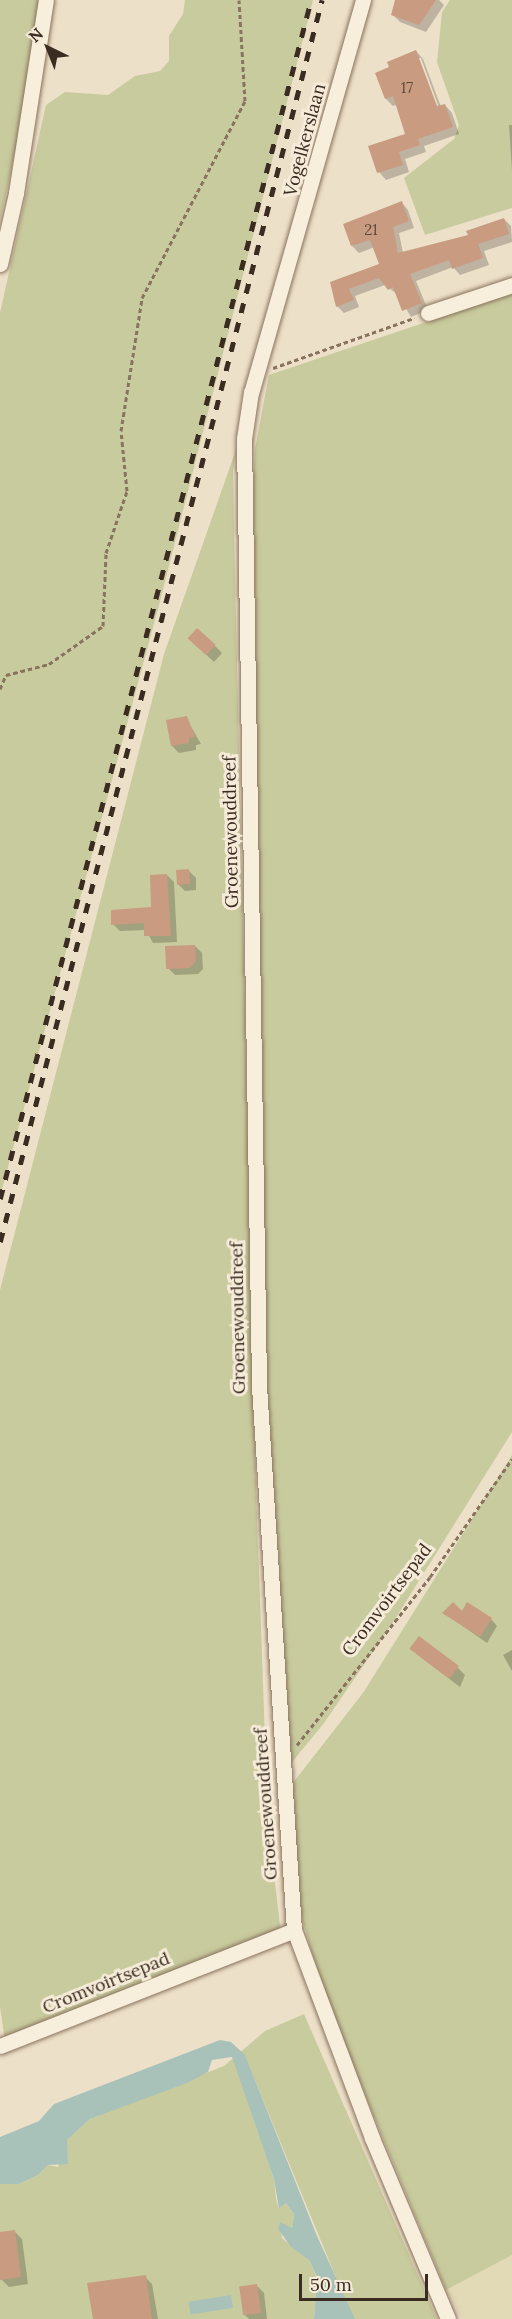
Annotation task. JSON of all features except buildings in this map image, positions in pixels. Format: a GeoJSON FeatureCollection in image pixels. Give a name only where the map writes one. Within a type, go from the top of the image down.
{"type":"FeatureCollection","features":[{"type":"Feature","properties":{"kind":"street"},"geometry":{"type":"LineString","coordinates":[[0,264],[46,0]]}},
{"type":"Feature","properties":{"kind":"street","name":"Vogelkerslaan"},"geometry":{"type":"LineString","coordinates":[[283,290],[363,0]]}},
{"type":"Feature","properties":{"kind":"street"},"geometry":{"type":"LineString","coordinates":[[428,313],[512,285]]}},
{"type":"Feature","properties":{"kind":"street","name":"Groenewouddreef"},"geometry":{"type":"LineString","coordinates":[[283,290],[257,374],[244,439],[259,1386],[294,1930],[372,2138],[448,2319]]}},
{"type":"Feature","properties":{"kind":"street","name":"Cromvoirtsepad"},"geometry":{"type":"LineString","coordinates":[[0,2046],[294,1930]]}},
{"type":"Feature","properties":{"kind":"path"},"geometry":{"type":"LineString","coordinates":[[0,689],[6,675],[49,664],[103,626],[106,553],[127,491],[121,431],[142,298],[245,100],[239,0]]}},
{"type":"Feature","properties":{"kind":"path"},"geometry":{"type":"LineString","coordinates":[[257,374],[428,313]]}},
{"type":"Feature","properties":{"kind":"path","name":"Cromvoirtsepad"},"geometry":{"type":"LineString","coordinates":[[282,1755],[304,1739],[430,1576],[512,1460]]}},
{"type":"Feature","properties":{"kind":"shaded area"},"geometry":{"type":"Polygon","coordinates":[[[512,2255],[512,2319],[462,2319],[446,2290],[512,2255]]]}},
{"type":"Feature","properties":{"kind":"green space"},"geometry":{"type":"Polygon","coordinates":[[[0,0],[39,0],[19,134],[0,221],[0,0]]]}},
{"type":"Feature","properties":{"kind":"green space"},"geometry":{"type":"Polygon","coordinates":[[[185,0],[313,0],[159,605],[0,1197],[0,313],[46,105],[65,92],[108,95],[135,76],[160,71],[169,61],[169,36],[183,14],[185,0]]]}},
{"type":"Feature","properties":{"kind":"green space"},"geometry":{"type":"Polygon","coordinates":[[[450,0],[512,0],[512,208],[425,235],[404,178],[454,139],[459,125],[437,62],[442,12],[450,0]]]}},
{"type":"Feature","properties":{"kind":"green space"},"geometry":{"type":"Polygon","coordinates":[[[512,293],[512,1432],[392,1624],[324,1723],[284,1772],[266,1410],[251,533],[255,449],[269,375],[512,293]]]}},
{"type":"Feature","properties":{"kind":"green space"},"geometry":{"type":"Polygon","coordinates":[[[237,447],[233,469],[256,1488],[268,1823],[281,1934],[5,2041],[0,2007],[0,1290],[164,654],[237,447]]]}},
{"type":"Feature","properties":{"kind":"green space"},"geometry":{"type":"Polygon","coordinates":[[[512,1455],[512,2255],[446,2290],[341,2037],[314,1960],[294,1890],[282,1797],[363,1693],[512,1455]]]}},
{"type":"Feature","properties":{"kind":"green space"},"geometry":{"type":"Polygon","coordinates":[[[304,2014],[437,2319],[353,2319],[245,2056],[236,2063],[274,2179],[279,2209],[286,2203],[294,2214],[292,2228],[280,2223],[282,2238],[309,2260],[317,2278],[314,2319],[0,2319],[0,2184],[19,2184],[38,2175],[48,2165],[58,2167],[67,2140],[90,2119],[224,2066],[265,2031],[304,2014]]]}},
{"type":"Feature","properties":{"kind":"water"},"geometry":{"type":"Polygon","coordinates":[[[220,2040],[231,2042],[245,2055],[317,2236],[355,2319],[314,2319],[317,2277],[309,2260],[291,2247],[278,2229],[280,2222],[292,2228],[294,2214],[286,2203],[279,2209],[274,2179],[232,2057],[212,2060],[208,2072],[187,2083],[90,2119],[67,2140],[68,2164],[48,2165],[38,2175],[19,2184],[0,2184],[0,2137],[39,2121],[54,2104],[220,2040]]]}},
{"type":"Feature","properties":{"kind":"water"},"geometry":{"type":"Polygon","coordinates":[[[231,2295],[233,2308],[191,2315],[189,2302],[231,2295]]]}},
{"type":"Feature","properties":{"kind":"railway"},"geometry":{"type":"LineString","coordinates":[[0,1199],[311,0]]}},
{"type":"Feature","properties":{"kind":"railway"},"geometry":{"type":"LineString","coordinates":[[0,1242],[322,0]]}}]}
